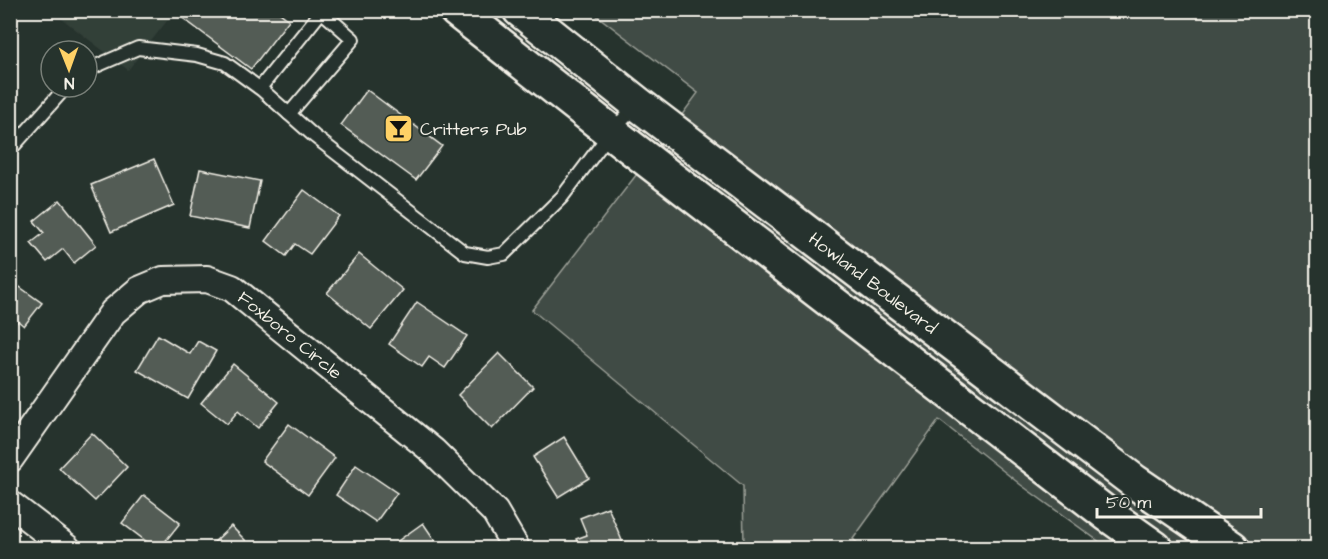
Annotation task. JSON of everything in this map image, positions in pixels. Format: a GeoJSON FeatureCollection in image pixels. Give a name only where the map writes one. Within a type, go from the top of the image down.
{"type":"FeatureCollection","features":[{"type":"Feature","properties":{"kind":"main road"},"geometry":{"type":"LineString","coordinates":[[456,10],[610,132],[1155,549]]}},
{"type":"Feature","properties":{"kind":"main road","name":"Howland Boulevard"},"geometry":{"type":"LineString","coordinates":[[520,10],[638,104],[1135,482],[1232,549]]}},
{"type":"Feature","properties":{"kind":"street","name":"Foxboro Circle"},"geometry":{"type":"LineString","coordinates":[[10,459],[113,312],[139,290],[163,280],[207,279],[232,288],[433,451],[495,512],[516,549]]}},
{"type":"Feature","properties":{"kind":"street"},"geometry":{"type":"LineString","coordinates":[[10,504],[67,549]]}},
{"type":"Feature","properties":{"kind":"lane"},"geometry":{"type":"LineString","coordinates":[[260,88],[321,11],[354,39],[289,114]]}},
{"type":"Feature","properties":{"kind":"lane"},"geometry":{"type":"LineString","coordinates":[[99,65],[138,48],[197,55],[225,63],[260,88],[314,136],[465,253],[488,257],[504,254],[562,197],[610,132],[638,104]]}},
{"type":"Feature","properties":{"kind":"lane"},"geometry":{"type":"LineString","coordinates":[[10,150],[55,99]]}},
{"type":"Feature","properties":{"kind":"shaded area"},"geometry":{"type":"Polygon","coordinates":[[[52,11],[175,11],[128,70],[99,47],[99,39],[88,39],[52,11]]]}},
{"type":"Feature","properties":{"kind":"shaded area"},"geometry":{"type":"Polygon","coordinates":[[[591,11],[1317,11],[1317,548],[1256,548],[1239,539],[1141,471],[678,120],[698,93],[591,11]]]}},
{"type":"Feature","properties":{"kind":"shaded area"},"geometry":{"type":"Polygon","coordinates":[[[663,139],[1210,548],[1176,548],[1113,503],[655,151],[663,139]]]}},
{"type":"Feature","properties":{"kind":"shaded area"},"geometry":{"type":"Polygon","coordinates":[[[640,170],[1134,548],[1108,548],[1021,485],[939,420],[853,539],[863,548],[744,548],[743,486],[532,310],[640,170]]]}},
{"type":"Feature","properties":{"kind":"building"},"geometry":{"type":"Polygon","coordinates":[[[172,10],[276,10],[289,20],[251,69],[172,10]]]}},
{"type":"Feature","properties":{"kind":"building"},"geometry":{"type":"Polygon","coordinates":[[[367,90],[442,146],[416,180],[341,125],[367,90]]]}},
{"type":"Feature","properties":{"kind":"building"},"geometry":{"type":"Polygon","coordinates":[[[154,159],[174,205],[111,232],[91,185],[154,159]]]}},
{"type":"Feature","properties":{"kind":"building"},"geometry":{"type":"Polygon","coordinates":[[[200,169],[260,181],[250,228],[190,216],[200,169]]]}},
{"type":"Feature","properties":{"kind":"building"},"geometry":{"type":"Polygon","coordinates":[[[304,190],[339,216],[310,254],[295,244],[286,256],[266,241],[304,190]]]}},
{"type":"Feature","properties":{"kind":"building"},"geometry":{"type":"Polygon","coordinates":[[[60,200],[96,245],[74,263],[63,249],[47,262],[31,243],[44,233],[34,221],[60,200]]]}},
{"type":"Feature","properties":{"kind":"building"},"geometry":{"type":"Polygon","coordinates":[[[359,254],[403,290],[371,329],[327,293],[359,254]]]}},
{"type":"Feature","properties":{"kind":"building"},"geometry":{"type":"Polygon","coordinates":[[[10,280],[42,303],[24,326],[18,321],[10,331],[10,280]]]}},
{"type":"Feature","properties":{"kind":"building"},"geometry":{"type":"Polygon","coordinates":[[[417,302],[467,336],[445,368],[429,357],[422,367],[389,344],[417,302]]]}},
{"type":"Feature","properties":{"kind":"building"},"geometry":{"type":"Polygon","coordinates":[[[158,335],[190,354],[198,341],[216,351],[188,399],[137,370],[158,335]]]}},
{"type":"Feature","properties":{"kind":"building"},"geometry":{"type":"Polygon","coordinates":[[[499,353],[533,387],[492,429],[458,395],[499,353]]]}},
{"type":"Feature","properties":{"kind":"building"},"geometry":{"type":"Polygon","coordinates":[[[233,364],[279,402],[258,428],[238,411],[227,424],[201,403],[233,364]]]}},
{"type":"Feature","properties":{"kind":"building"},"geometry":{"type":"Polygon","coordinates":[[[289,424],[335,458],[308,495],[262,461],[289,424]]]}},
{"type":"Feature","properties":{"kind":"building"},"geometry":{"type":"Polygon","coordinates":[[[92,433],[127,467],[95,501],[59,468],[92,433]]]}},
{"type":"Feature","properties":{"kind":"building"},"geometry":{"type":"Polygon","coordinates":[[[564,437],[589,478],[558,497],[533,457],[564,437]]]}},
{"type":"Feature","properties":{"kind":"building"},"geometry":{"type":"Polygon","coordinates":[[[356,465],[397,493],[376,522],[336,495],[356,465]]]}},
{"type":"Feature","properties":{"kind":"building"},"geometry":{"type":"Polygon","coordinates":[[[144,495],[180,523],[160,548],[155,548],[122,523],[144,495]]]}},
{"type":"Feature","properties":{"kind":"building"},"geometry":{"type":"Polygon","coordinates":[[[608,507],[625,548],[580,548],[576,539],[587,535],[580,518],[608,507]]]}},
{"type":"Feature","properties":{"kind":"building"},"geometry":{"type":"Polygon","coordinates":[[[423,523],[436,542],[429,548],[388,548],[423,523]]]}},
{"type":"Feature","properties":{"kind":"building"},"geometry":{"type":"Polygon","coordinates":[[[231,526],[253,548],[208,548],[231,526]]]}},
{"type":"Feature","properties":{"kind":"place","name":"Critters Pub"},"geometry":{"type":"Point","coordinates":[399,129]}}]}
